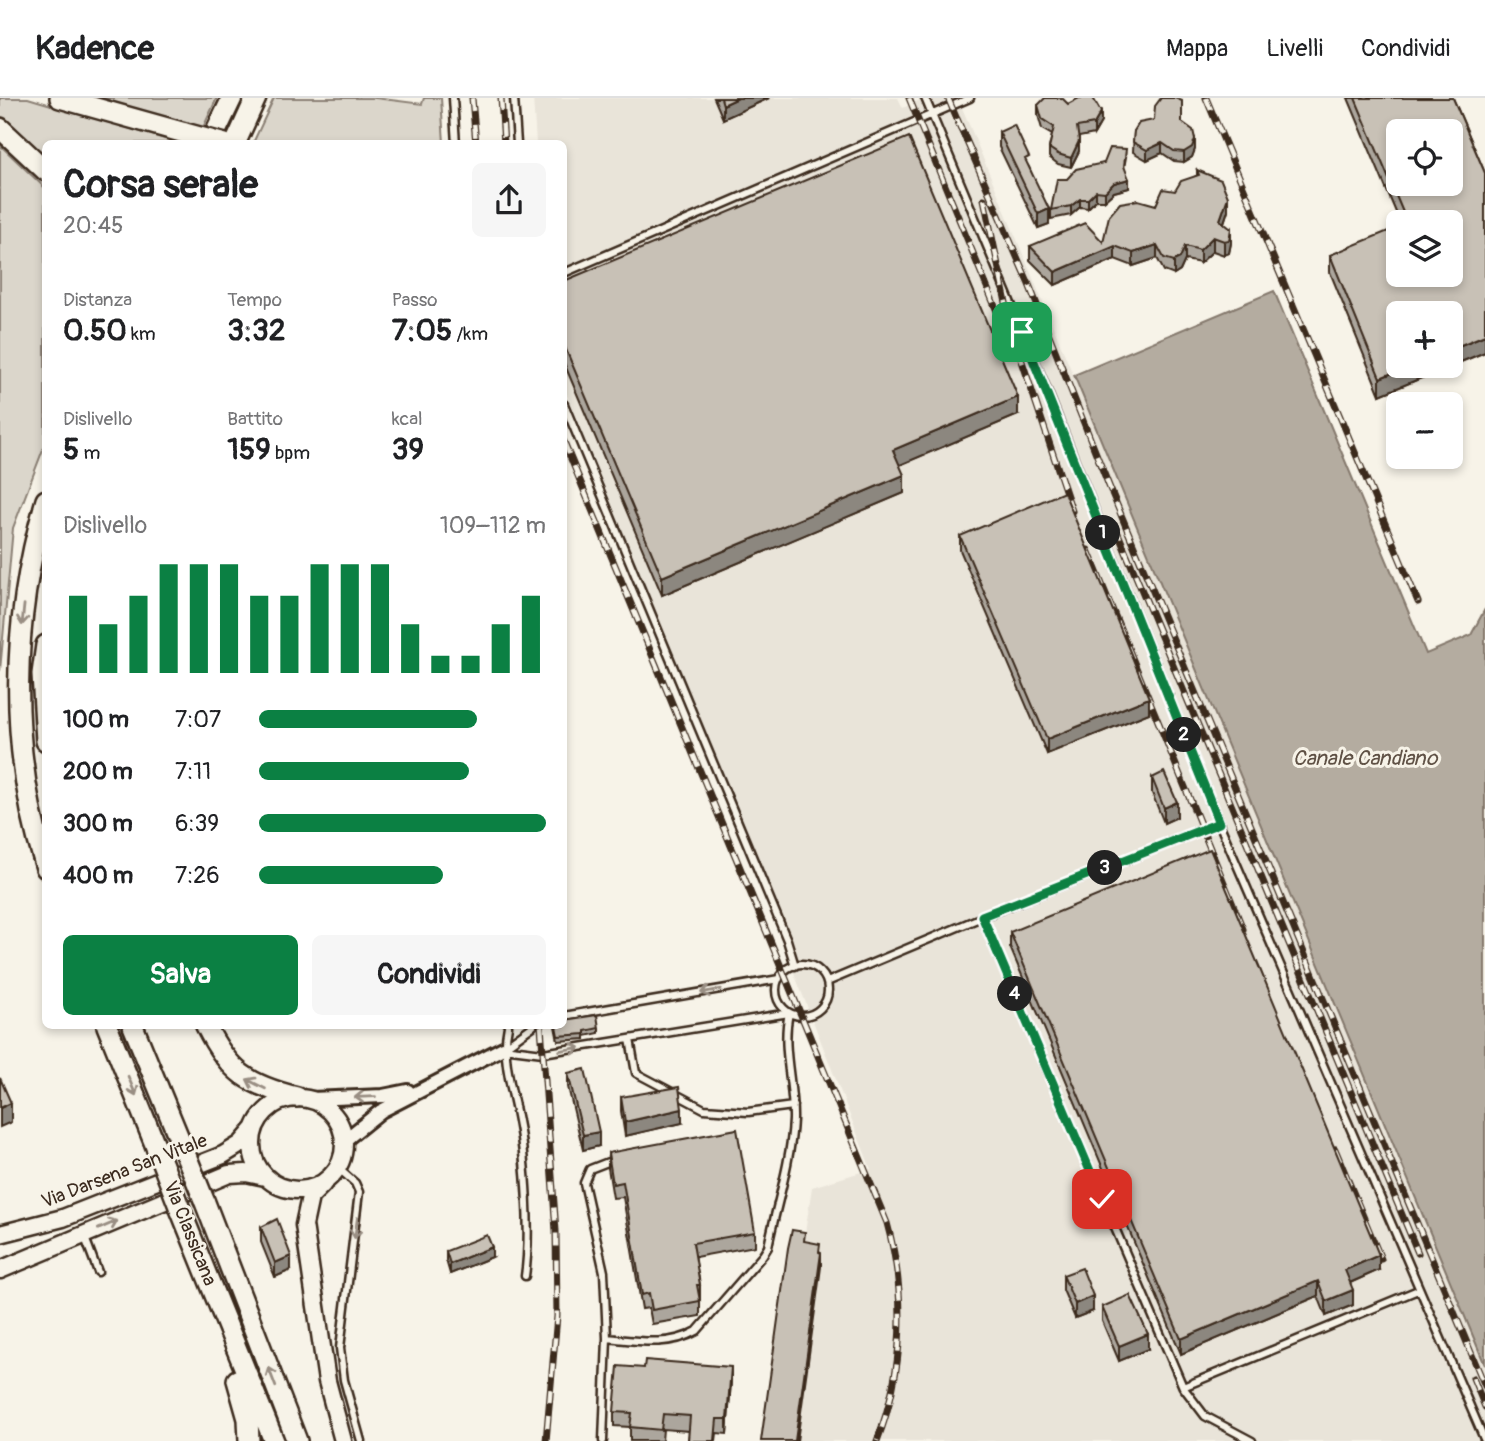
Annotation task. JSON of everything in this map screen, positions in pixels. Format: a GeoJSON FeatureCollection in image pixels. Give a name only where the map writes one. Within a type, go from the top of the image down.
{"type":"FeatureCollection","features":[{"type":"Feature","properties":{"kind":"highway"},"geometry":{"type":"LineString","coordinates":[[60,98],[212,140]]}},
{"type":"Feature","properties":{"kind":"highway"},"geometry":{"type":"LineString","coordinates":[[212,140],[232,98]]}},
{"type":"Feature","properties":{"kind":"highway"},"geometry":{"type":"LineString","coordinates":[[237,140],[256,98]]}},
{"type":"Feature","properties":{"kind":"highway"},"geometry":{"type":"LineString","coordinates":[[0,128],[42,167]]}},
{"type":"Feature","properties":{"kind":"highway"},"geometry":{"type":"LineString","coordinates":[[42,518],[25,593],[18,655],[21,752],[42,849]]}},
{"type":"Feature","properties":{"kind":"highway","name":"Via Classicana"},"geometry":{"type":"LineString","coordinates":[[108,1029],[275,1441]]}},
{"type":"Feature","properties":{"kind":"highway","name":"Via Classicana"},"geometry":{"type":"LineString","coordinates":[[134,1029],[297,1441]]}},
{"type":"Feature","properties":{"kind":"highway"},"geometry":{"type":"LineString","coordinates":[[208,1029],[223,1057],[240,1076],[263,1089],[304,1098]]}},
{"type":"Feature","properties":{"kind":"highway"},"geometry":{"type":"LineString","coordinates":[[218,1301],[225,1350],[248,1419],[249,1441]]}},
{"type":"Feature","properties":{"kind":"street","name":"Via Darsena San Vitale"},"geometry":{"type":"LineString","coordinates":[[345,1140],[381,1111],[419,1089],[503,1048]]}},
{"type":"Feature","properties":{"kind":"street","name":"Via Darsena San Vitale"},"geometry":{"type":"LineString","coordinates":[[0,1234],[63,1218],[223,1155],[241,1144],[271,1106],[304,1098],[383,1096],[419,1089]]}},
{"type":"Feature","properties":{"kind":"street"},"geometry":{"type":"LineString","coordinates":[[304,1098],[335,1114],[345,1140],[333,1174],[310,1197],[304,1225],[327,1381],[343,1441]]}},
{"type":"Feature","properties":{"kind":"street"},"geometry":{"type":"LineString","coordinates":[[254,1129],[253,1154],[265,1177]]}},
{"type":"Feature","properties":{"kind":"street"},"geometry":{"type":"LineString","coordinates":[[0,1270],[229,1174],[246,1172],[265,1177],[278,1186],[299,1191],[333,1174]]}},
{"type":"Feature","properties":{"kind":"lane"},"geometry":{"type":"LineString","coordinates":[[453,98],[456,140]]}},
{"type":"Feature","properties":{"kind":"lane"},"geometry":{"type":"LineString","coordinates":[[514,98],[517,140]]}},
{"type":"Feature","properties":{"kind":"lane"},"geometry":{"type":"LineString","coordinates":[[926,98],[1045,385],[1219,823],[1485,1441]]}},
{"type":"Feature","properties":{"kind":"lane"},"geometry":{"type":"LineString","coordinates":[[567,272],[970,98]]}},
{"type":"Feature","properties":{"kind":"lane"},"geometry":{"type":"LineString","coordinates":[[567,411],[782,928],[795,966]]}},
{"type":"Feature","properties":{"kind":"lane"},"geometry":{"type":"LineString","coordinates":[[827,982],[982,916],[1219,823]]}},
{"type":"Feature","properties":{"kind":"lane"},"geometry":{"type":"LineString","coordinates":[[982,916],[1183,1387],[1205,1416],[1252,1441]]}},
{"type":"Feature","properties":{"kind":"lane"},"geometry":{"type":"LineString","coordinates":[[503,1048],[543,1053],[789,1013],[801,1016],[817,1011],[827,999],[827,982],[818,970],[795,966],[779,979],[567,1015]]}},
{"type":"Feature","properties":{"kind":"lane"},"geometry":{"type":"LineString","coordinates":[[779,979],[779,1002],[789,1013]]}},
{"type":"Feature","properties":{"kind":"lane"},"geometry":{"type":"LineString","coordinates":[[607,1338],[659,1342],[683,1339],[697,1331],[768,1247],[792,1129],[793,1106],[785,1031],[789,1013]]}},
{"type":"Feature","properties":{"kind":"lane"},"geometry":{"type":"LineString","coordinates":[[507,1029],[503,1048],[519,1123],[528,1252],[525,1276]]}},
{"type":"Feature","properties":{"kind":"lane"},"geometry":{"type":"LineString","coordinates":[[503,1048],[529,1029]]}},
{"type":"Feature","properties":{"kind":"lane"},"geometry":{"type":"LineString","coordinates":[[630,1039],[636,1073],[704,1109],[748,1112],[793,1106]]}},
{"type":"Feature","properties":{"kind":"lane"},"geometry":{"type":"LineString","coordinates":[[603,1441],[607,1338],[604,1272],[584,1182],[590,1169],[619,1159]]}},
{"type":"Feature","properties":{"kind":"lane"},"geometry":{"type":"LineString","coordinates":[[333,1174],[355,1182],[359,1192],[340,1348],[344,1380],[361,1441]]}},
{"type":"Feature","properties":{"kind":"lane"},"geometry":{"type":"LineString","coordinates":[[84,1235],[98,1272]]}},
{"type":"Feature","properties":{"kind":"lane"},"geometry":{"type":"LineString","coordinates":[[1183,1387],[1418,1290]]}},
{"type":"Feature","properties":{"kind":"shaded area"},"geometry":{"type":"Polygon","coordinates":[[[0,98],[28,98],[168,140],[42,140],[42,155],[0,120],[0,98]]]}},
{"type":"Feature","properties":{"kind":"shaded area"},"geometry":{"type":"Polygon","coordinates":[[[85,98],[217,98],[202,130],[85,98]]]}},
{"type":"Feature","properties":{"kind":"shaded area"},"geometry":{"type":"Polygon","coordinates":[[[274,98],[375,98],[422,104],[424,98],[441,98],[444,140],[254,140],[274,98]]]}},
{"type":"Feature","properties":{"kind":"shaded area"},"geometry":{"type":"Polygon","coordinates":[[[533,98],[898,98],[903,108],[924,98],[958,98],[1485,1365],[1485,1441],[763,1441],[803,1246],[812,1187],[871,1169],[567,395],[567,140],[536,140],[533,98]]]}},
{"type":"Feature","properties":{"kind":"shaded area"},"geometry":{"type":"Polygon","coordinates":[[[0,145],[42,185],[42,452],[13,528],[0,671],[0,145]]]}},
{"type":"Feature","properties":{"kind":"water","name":"Canale Candiano"},"geometry":{"type":"Polygon","coordinates":[[[1274,291],[1426,654],[1471,635],[1485,609],[1485,1365],[1074,375],[1274,291]]]}},
{"type":"Feature","properties":{"kind":"building"},"geometry":{"type":"Polygon","coordinates":[[[721,98],[738,98],[723,105],[721,98]]]}},
{"type":"Feature","properties":{"kind":"building"},"geometry":{"type":"Polygon","coordinates":[[[1045,98],[1062,98],[1068,104],[1079,98],[1093,98],[1101,112],[1094,124],[1077,127],[1079,141],[1071,158],[1049,148],[1054,127],[1042,119],[1038,105],[1045,98]]]}},
{"type":"Feature","properties":{"kind":"building"},"geometry":{"type":"Polygon","coordinates":[[[1161,98],[1182,101],[1182,122],[1193,130],[1195,139],[1192,147],[1184,152],[1174,151],[1162,143],[1147,150],[1133,142],[1134,131],[1139,123],[1154,120],[1155,106],[1161,98]]]}},
{"type":"Feature","properties":{"kind":"building"},"geometry":{"type":"Polygon","coordinates":[[[1355,98],[1453,98],[1462,119],[1386,119],[1386,172],[1355,98]]]}},
{"type":"Feature","properties":{"kind":"building"},"geometry":{"type":"Polygon","coordinates":[[[1463,121],[1485,173],[1485,335],[1463,344],[1463,301],[1386,301],[1386,376],[1380,378],[1330,255],[1386,232],[1386,287],[1463,287],[1463,210],[1402,210],[1396,196],[1463,196],[1463,121]]]}},
{"type":"Feature","properties":{"kind":"building"},"geometry":{"type":"Polygon","coordinates":[[[1014,125],[1029,157],[1025,159],[1049,209],[1038,214],[999,132],[1014,125]]]}},
{"type":"Feature","properties":{"kind":"building"},"geometry":{"type":"Polygon","coordinates":[[[909,137],[1018,397],[893,450],[904,475],[662,577],[567,352],[567,280],[909,137]]]}},
{"type":"Feature","properties":{"kind":"building"},"geometry":{"type":"Polygon","coordinates":[[[1110,148],[1126,149],[1124,166],[1129,179],[1114,183],[1105,192],[1096,191],[1088,199],[1080,199],[1071,206],[1051,210],[1057,179],[1067,179],[1076,169],[1104,163],[1110,148]]]}},
{"type":"Feature","properties":{"kind":"building"},"geometry":{"type":"Polygon","coordinates":[[[1197,170],[1221,180],[1228,197],[1220,220],[1231,229],[1229,240],[1213,237],[1200,250],[1185,246],[1180,258],[1174,261],[1164,258],[1157,245],[1133,253],[1115,246],[1055,272],[1030,246],[1085,223],[1103,242],[1109,216],[1120,203],[1138,200],[1156,205],[1163,189],[1175,191],[1181,181],[1199,175],[1197,170]]]}},
{"type":"Feature","properties":{"kind":"building"},"geometry":{"type":"Polygon","coordinates":[[[1064,492],[1149,698],[1047,739],[960,536],[1064,492]]]}},
{"type":"Feature","properties":{"kind":"building"},"geometry":{"type":"Polygon","coordinates":[[[1164,772],[1177,802],[1164,808],[1152,778],[1164,772]]]}},
{"type":"Feature","properties":{"kind":"building"},"geometry":{"type":"Polygon","coordinates":[[[1210,849],[1379,1255],[1345,1270],[1353,1290],[1326,1301],[1318,1281],[1181,1339],[1010,932],[1210,849]]]}},
{"type":"Feature","properties":{"kind":"building"},"geometry":{"type":"Polygon","coordinates":[[[597,1015],[599,1028],[585,1031],[585,1034],[558,1036],[557,1029],[567,1029],[567,1020],[597,1015]]]}},
{"type":"Feature","properties":{"kind":"building"},"geometry":{"type":"Polygon","coordinates":[[[585,1069],[599,1132],[583,1135],[568,1073],[585,1069]]]}},
{"type":"Feature","properties":{"kind":"building"},"geometry":{"type":"Polygon","coordinates":[[[0,1078],[11,1103],[0,1108],[0,1078]]]}},
{"type":"Feature","properties":{"kind":"building"},"geometry":{"type":"Polygon","coordinates":[[[679,1087],[682,1109],[625,1122],[621,1097],[679,1087]]]}},
{"type":"Feature","properties":{"kind":"building"},"geometry":{"type":"Polygon","coordinates":[[[737,1129],[755,1232],[693,1243],[700,1301],[652,1310],[649,1293],[642,1295],[623,1182],[613,1184],[608,1153],[737,1129]]]}},
{"type":"Feature","properties":{"kind":"building"},"geometry":{"type":"Polygon","coordinates":[[[277,1219],[291,1256],[275,1263],[261,1227],[277,1219]]]}},
{"type":"Feature","properties":{"kind":"building"},"geometry":{"type":"Polygon","coordinates":[[[792,1230],[805,1232],[804,1241],[820,1244],[821,1253],[795,1441],[761,1441],[788,1248],[792,1230]]]}},
{"type":"Feature","properties":{"kind":"building"},"geometry":{"type":"Polygon","coordinates":[[[487,1235],[492,1247],[450,1264],[446,1251],[487,1235]]]}},
{"type":"Feature","properties":{"kind":"building"},"geometry":{"type":"Polygon","coordinates":[[[1082,1268],[1093,1296],[1075,1304],[1063,1275],[1082,1268]]]}},
{"type":"Feature","properties":{"kind":"building"},"geometry":{"type":"Polygon","coordinates":[[[1130,1295],[1148,1334],[1119,1346],[1102,1307],[1130,1295]]]}},
{"type":"Feature","properties":{"kind":"building"},"geometry":{"type":"Polygon","coordinates":[[[645,1360],[731,1367],[727,1419],[717,1419],[715,1441],[688,1441],[690,1416],[663,1414],[661,1430],[630,1427],[632,1413],[614,1412],[618,1366],[644,1368],[645,1360]]]}},
{"type":"Feature","properties":{"kind":"railway"},"geometry":{"type":"LineString","coordinates":[[472,98],[476,140]]}},
{"type":"Feature","properties":{"kind":"railway"},"geometry":{"type":"LineString","coordinates":[[501,98],[504,140]]}},
{"type":"Feature","properties":{"kind":"railway"},"geometry":{"type":"LineString","coordinates":[[909,98],[1001,321]]}},
{"type":"Feature","properties":{"kind":"railway"},"geometry":{"type":"LineString","coordinates":[[948,98],[961,129]]}},
{"type":"Feature","properties":{"kind":"railway"},"geometry":{"type":"LineString","coordinates":[[1206,98],[1418,602]]}},
{"type":"Feature","properties":{"kind":"railway"},"geometry":{"type":"LineString","coordinates":[[957,119],[1028,282],[1109,486],[1485,1386]]}},
{"type":"Feature","properties":{"kind":"railway"},"geometry":{"type":"LineString","coordinates":[[984,199],[1012,331],[1072,511]]}},
{"type":"Feature","properties":{"kind":"railway"},"geometry":{"type":"LineString","coordinates":[[567,449],[887,1223],[898,1278],[900,1333],[893,1388],[877,1441]]}},
{"type":"Feature","properties":{"kind":"railway"},"geometry":{"type":"LineString","coordinates":[[1115,526],[1418,1253]]}},
{"type":"Feature","properties":{"kind":"railway"},"geometry":{"type":"LineString","coordinates":[[1088,550],[1243,929]]}},
{"type":"Feature","properties":{"kind":"railway"},"geometry":{"type":"LineString","coordinates":[[541,1029],[556,1231],[557,1316],[546,1441]]}},
{"type":"Feature","properties":{"kind":"railway"},"geometry":{"type":"LineString","coordinates":[[1335,1149],[1381,1259]]}},
{"type":"Feature","properties":{"kind":"railway"},"geometry":{"type":"LineString","coordinates":[[1473,1378],[1485,1407]]}},
{"type":"Feature","properties":{"kind":"route"},"geometry":{"type":"LineString","coordinates":[[1022,332],[1219,823],[982,916],[1102,1199]]}}]}
